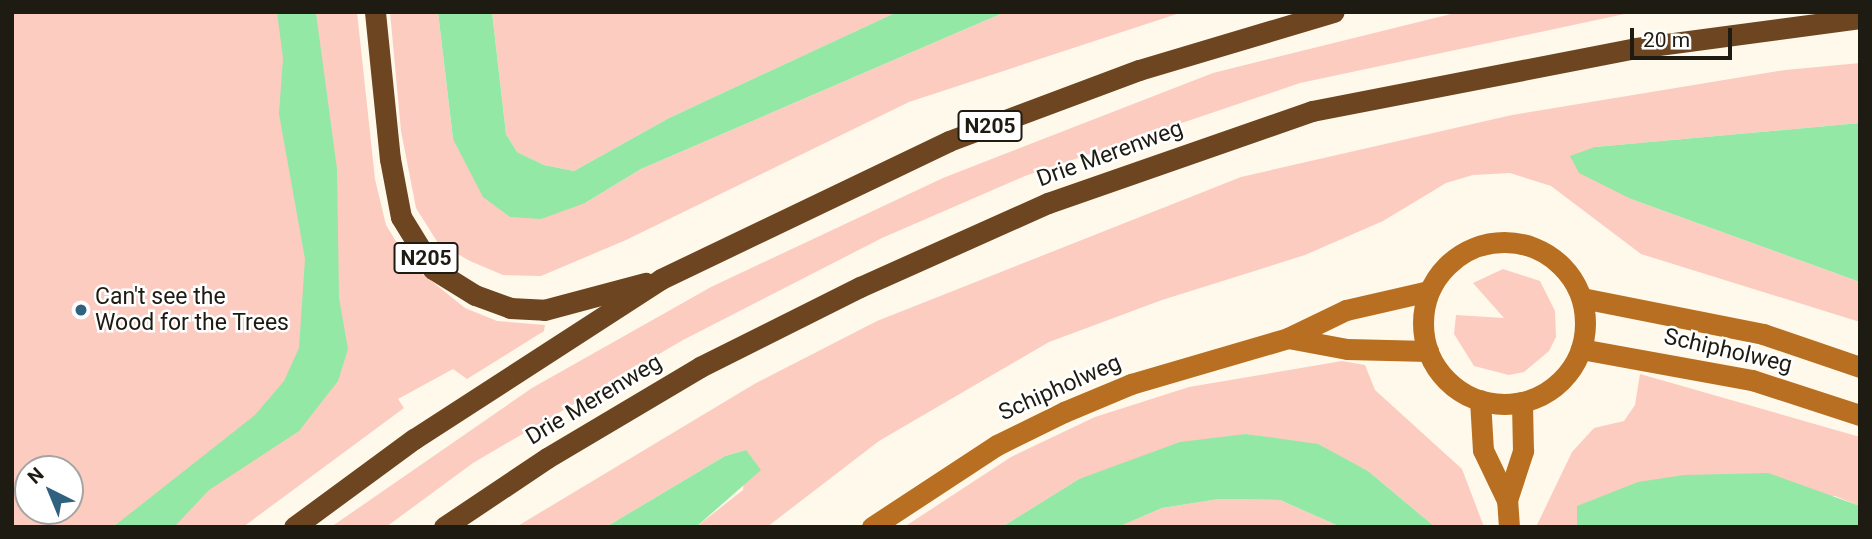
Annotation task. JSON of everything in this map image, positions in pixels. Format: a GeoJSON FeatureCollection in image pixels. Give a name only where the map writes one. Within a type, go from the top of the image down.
{"type":"FeatureCollection","features":[{"type":"Feature","properties":{"kind":"highway","name":"N205"},"geometry":{"type":"LineString","coordinates":[[375,12],[401,218],[433,269],[475,295],[510,309],[544,310],[661,279]]}},
{"type":"Feature","properties":{"kind":"highway","name":"N205"},"geometry":{"type":"LineString","coordinates":[[294,527],[414,439],[661,279],[950,141],[1139,70],[1334,12]]}},
{"type":"Feature","properties":{"kind":"highway","name":"Drie Merenweg"},"geometry":{"type":"LineString","coordinates":[[444,527],[547,458],[700,367],[860,288],[1048,203],[1312,111],[1636,48],[1860,18]]}},
{"type":"Feature","properties":{"kind":"main road"},"geometry":{"type":"LineString","coordinates":[[1494,242],[1522,243],[1548,253],[1569,273],[1582,298],[1586,324],[1581,349],[1559,383],[1522,402],[1480,400],[1440,373],[1428,351],[1423,321],[1429,291],[1444,267],[1466,250],[1494,242]]}},
{"type":"Feature","properties":{"kind":"main road","name":"Schipholweg"},"geometry":{"type":"LineString","coordinates":[[872,527],[956,469],[1064,412],[1131,384],[1288,338],[1346,310],[1429,291]]}},
{"type":"Feature","properties":{"kind":"main road","name":"Schipholweg"},"geometry":{"type":"LineString","coordinates":[[1582,298],[1763,334],[1860,367]]}},
{"type":"Feature","properties":{"kind":"main road","name":"Schipholweg"},"geometry":{"type":"LineString","coordinates":[[1288,338],[1347,349],[1428,351]]}},
{"type":"Feature","properties":{"kind":"main road","name":"Schipholweg"},"geometry":{"type":"LineString","coordinates":[[1581,349],[1752,380],[1860,415]]}},
{"type":"Feature","properties":{"kind":"main road"},"geometry":{"type":"LineString","coordinates":[[1480,400],[1483,450],[1507,500],[1509,527]]}},
{"type":"Feature","properties":{"kind":"main road"},"geometry":{"type":"LineString","coordinates":[[1507,500],[1523,451],[1522,402]]}},
{"type":"Feature","properties":{"kind":"shaded area"},"geometry":{"type":"Polygon","coordinates":[[[12,12],[357,12],[375,179],[386,225],[409,263],[465,308],[497,321],[545,325],[544,331],[467,379],[453,369],[398,399],[404,408],[243,527],[12,527],[12,12]]]}},
{"type":"Feature","properties":{"kind":"shaded area"},"geometry":{"type":"Polygon","coordinates":[[[277,12],[316,13],[337,169],[339,298],[348,349],[338,381],[299,431],[209,490],[176,525],[113,527],[255,415],[284,381],[299,348],[305,259],[279,114],[283,58],[277,12]]]}},
{"type":"Feature","properties":{"kind":"shaded area"},"geometry":{"type":"Polygon","coordinates":[[[390,12],[438,12],[453,139],[585,203],[641,169],[1005,12],[1183,12],[909,102],[626,240],[541,276],[503,275],[470,261],[438,243],[416,208],[401,131],[390,12]]]}},
{"type":"Feature","properties":{"kind":"shaded area"},"geometry":{"type":"Polygon","coordinates":[[[438,12],[492,12],[506,134],[517,152],[544,165],[574,171],[669,118],[897,12],[1005,12],[641,169],[585,203],[541,219],[510,217],[483,197],[453,139],[438,12]]]}},
{"type":"Feature","properties":{"kind":"shaded area"},"geometry":{"type":"Polygon","coordinates":[[[492,12],[897,12],[669,118],[574,171],[544,165],[517,152],[506,134],[492,12]]]}},
{"type":"Feature","properties":{"kind":"shaded area"},"geometry":{"type":"Polygon","coordinates":[[[1459,12],[1634,12],[1300,83],[1025,176],[882,238],[683,340],[473,463],[386,527],[331,527],[532,388],[711,287],[943,178],[1213,73],[1459,12]]]}},
{"type":"Feature","properties":{"kind":"shaded area"},"geometry":{"type":"Polygon","coordinates":[[[1860,63],[1860,123],[1595,147],[1631,199],[1860,282],[1860,322],[1641,254],[1551,186],[1510,173],[1473,175],[1446,183],[1383,221],[1305,255],[1162,300],[1049,342],[879,441],[767,527],[696,527],[743,490],[746,450],[725,456],[606,527],[516,527],[756,383],[877,321],[1241,177],[1512,115],[1785,70],[1860,63]]]}},
{"type":"Feature","properties":{"kind":"shaded area"},"geometry":{"type":"Polygon","coordinates":[[[1860,123],[1860,282],[1631,199],[1579,173],[1570,156],[1595,147],[1860,123]]]}},
{"type":"Feature","properties":{"kind":"shaded area"},"geometry":{"type":"Polygon","coordinates":[[[1503,269],[1540,281],[1555,311],[1556,337],[1549,351],[1524,372],[1509,375],[1474,366],[1454,334],[1456,315],[1504,318],[1473,283],[1503,269]]]}},
{"type":"Feature","properties":{"kind":"shaded area"},"geometry":{"type":"Polygon","coordinates":[[[1342,361],[1365,365],[1375,390],[1462,469],[1484,527],[1435,527],[1368,471],[1318,445],[1246,434],[1079,479],[1002,527],[904,527],[1011,457],[1095,417],[1189,387],[1342,361]]]}},
{"type":"Feature","properties":{"kind":"shaded area"},"geometry":{"type":"Polygon","coordinates":[[[1640,374],[1860,437],[1860,506],[1835,496],[1577,506],[1577,527],[1536,527],[1572,452],[1594,428],[1624,421],[1635,405],[1640,374]]]}},
{"type":"Feature","properties":{"kind":"shaded area"},"geometry":{"type":"Polygon","coordinates":[[[1246,434],[1318,444],[1368,471],[1435,527],[1341,527],[1280,500],[1219,499],[1162,508],[1118,527],[1002,527],[1079,479],[1180,442],[1246,434]]]}},
{"type":"Feature","properties":{"kind":"shaded area"},"geometry":{"type":"Polygon","coordinates":[[[746,450],[761,470],[696,527],[606,527],[725,456],[746,450]]]}},
{"type":"Feature","properties":{"kind":"shaded area"},"geometry":{"type":"Polygon","coordinates":[[[1768,473],[1860,506],[1860,527],[1577,527],[1577,506],[1638,482],[1684,475],[1768,473]]]}},
{"type":"Feature","properties":{"kind":"shaded area"},"geometry":{"type":"Polygon","coordinates":[[[1219,499],[1280,500],[1341,527],[1118,527],[1162,508],[1219,499]]]}},
{"type":"Feature","properties":{"kind":"place","name":"Can't see the Wood for the Trees"},"geometry":{"type":"Point","coordinates":[81,310]}}]}
